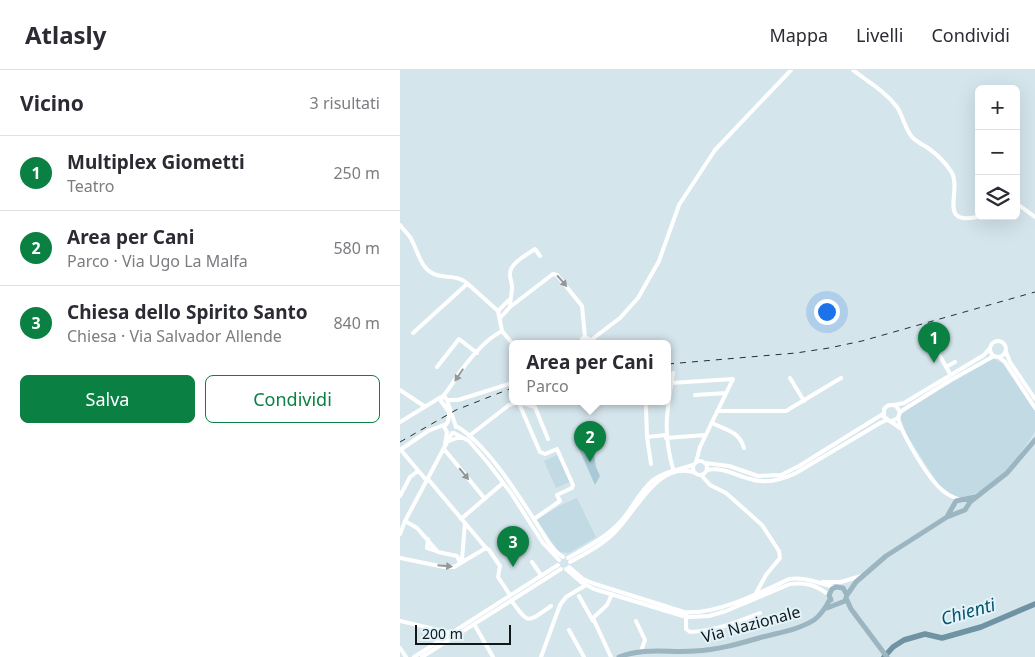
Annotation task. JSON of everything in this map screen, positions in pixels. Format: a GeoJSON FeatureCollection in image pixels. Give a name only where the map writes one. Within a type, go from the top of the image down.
{"type":"FeatureCollection","features":[{"type":"Feature","properties":{"kind":"main road"},"geometry":{"type":"LineString","coordinates":[[851,609],[830,597],[830,591],[834,587],[843,588],[856,582],[886,556],[947,517],[964,510],[1007,473],[1034,442],[1035,435]]}},
{"type":"Feature","properties":{"kind":"main road"},"geometry":{"type":"LineString","coordinates":[[947,517],[956,501],[971,498],[982,493]]}},
{"type":"Feature","properties":{"kind":"main road"},"geometry":{"type":"LineString","coordinates":[[961,500],[965,502],[966,507]]}},
{"type":"Feature","properties":{"kind":"main road"},"geometry":{"type":"LineString","coordinates":[[954,507],[959,512]]}},
{"type":"Feature","properties":{"kind":"main road"},"geometry":{"type":"LineString","coordinates":[[838,603],[846,597],[856,582]]}},
{"type":"Feature","properties":{"kind":"main road"},"geometry":{"type":"LineString","coordinates":[[843,588],[851,609],[886,657]]}},
{"type":"Feature","properties":{"kind":"main road","name":"Via Nazionale"},"geometry":{"type":"LineString","coordinates":[[619,657],[641,651],[718,649],[789,630],[818,617],[826,608],[830,597]]}},
{"type":"Feature","properties":{"kind":"main road","name":"Via Nazionale"},"geometry":{"type":"LineString","coordinates":[[826,608],[838,603]]}},
{"type":"Feature","properties":{"kind":"street"},"geometry":{"type":"LineString","coordinates":[[592,340],[620,318],[637,299],[659,261],[679,206],[715,150],[791,70]]}},
{"type":"Feature","properties":{"kind":"street"},"geometry":{"type":"LineString","coordinates":[[853,70],[892,101],[898,108],[912,138],[940,157],[947,166],[955,182],[952,205],[957,215],[964,218],[975,217]]}},
{"type":"Feature","properties":{"kind":"street"},"geometry":{"type":"LineString","coordinates":[[1020,206],[1035,217]]}},
{"type":"Feature","properties":{"kind":"street"},"geometry":{"type":"LineString","coordinates":[[400,225],[410,236],[426,269],[438,276],[451,276],[464,280],[498,311],[502,331],[509,340]]}},
{"type":"Feature","properties":{"kind":"street"},"geometry":{"type":"LineString","coordinates":[[510,307],[511,268],[517,261],[535,249],[540,256]]}},
{"type":"Feature","properties":{"kind":"street"},"geometry":{"type":"LineString","coordinates":[[500,318],[510,307],[553,274],[557,275],[582,306],[588,340]]}},
{"type":"Feature","properties":{"kind":"street"},"geometry":{"type":"LineString","coordinates":[[413,334],[466,285],[469,285]]}},
{"type":"Feature","properties":{"kind":"street"},"geometry":{"type":"LineString","coordinates":[[498,311],[509,300]]}},
{"type":"Feature","properties":{"kind":"street"},"geometry":{"type":"LineString","coordinates":[[506,304],[510,307]]}},
{"type":"Feature","properties":{"kind":"street"},"geometry":{"type":"LineString","coordinates":[[400,422],[442,397],[477,353],[502,331]]}},
{"type":"Feature","properties":{"kind":"street"},"geometry":{"type":"LineString","coordinates":[[582,340],[586,337],[595,337]]}},
{"type":"Feature","properties":{"kind":"street"},"geometry":{"type":"LineString","coordinates":[[437,367],[459,339],[477,353]]}},
{"type":"Feature","properties":{"kind":"street"},"geometry":{"type":"LineString","coordinates":[[414,657],[608,538],[623,524],[646,492],[674,471],[695,463],[704,462],[729,466],[758,476],[781,474],[794,469],[883,414],[887,406],[904,403],[984,354],[993,343],[999,341],[1005,344],[1010,362],[1035,399]]}},
{"type":"Feature","properties":{"kind":"street"},"geometry":{"type":"LineString","coordinates":[[990,348],[991,353],[1005,362],[1035,408]]}},
{"type":"Feature","properties":{"kind":"street"},"geometry":{"type":"LineString","coordinates":[[954,507],[947,495],[926,471],[901,428],[898,418],[900,412],[988,358],[1004,356],[1006,352]]}},
{"type":"Feature","properties":{"kind":"street"},"geometry":{"type":"LineString","coordinates":[[940,356],[949,368],[955,362]]}},
{"type":"Feature","properties":{"kind":"street"},"geometry":{"type":"LineString","coordinates":[[673,373],[671,384],[733,379],[700,447],[693,472]]}},
{"type":"Feature","properties":{"kind":"street"},"geometry":{"type":"LineString","coordinates":[[790,378],[804,401]]}},
{"type":"Feature","properties":{"kind":"street"},"geometry":{"type":"LineString","coordinates":[[718,411],[786,411],[841,378]]}},
{"type":"Feature","properties":{"kind":"street"},"geometry":{"type":"LineString","coordinates":[[447,400],[458,400],[509,384]]}},
{"type":"Feature","properties":{"kind":"street"},"geometry":{"type":"LineString","coordinates":[[400,390],[424,406]]}},
{"type":"Feature","properties":{"kind":"street"},"geometry":{"type":"LineString","coordinates":[[695,395],[726,393]]}},
{"type":"Feature","properties":{"kind":"street"},"geometry":{"type":"LineString","coordinates":[[400,534],[405,521],[453,433],[455,424],[451,409],[445,397],[442,397]]}},
{"type":"Feature","properties":{"kind":"street"},"geometry":{"type":"LineString","coordinates":[[441,403],[442,397]]}},
{"type":"Feature","properties":{"kind":"street"},"geometry":{"type":"LineString","coordinates":[[451,409],[458,400]]}},
{"type":"Feature","properties":{"kind":"street"},"geometry":{"type":"LineString","coordinates":[[431,402],[441,403],[449,412],[446,445],[485,499]]}},
{"type":"Feature","properties":{"kind":"street"},"geometry":{"type":"LineString","coordinates":[[446,445],[457,438],[468,437],[509,405]]}},
{"type":"Feature","properties":{"kind":"street"},"geometry":{"type":"LineString","coordinates":[[519,405],[542,454],[557,449],[573,487],[557,495],[560,501],[534,519]]}},
{"type":"Feature","properties":{"kind":"street"},"geometry":{"type":"LineString","coordinates":[[528,405],[535,407],[548,440]]}},
{"type":"Feature","properties":{"kind":"street"},"geometry":{"type":"LineString","coordinates":[[668,405],[666,436],[674,471]]}},
{"type":"Feature","properties":{"kind":"street"},"geometry":{"type":"LineString","coordinates":[[894,405],[900,412]]}},
{"type":"Feature","properties":{"kind":"street"},"geometry":{"type":"LineString","coordinates":[[646,407],[647,437],[651,464]]}},
{"type":"Feature","properties":{"kind":"street"},"geometry":{"type":"LineString","coordinates":[[883,414],[889,421],[901,428]]}},
{"type":"Feature","properties":{"kind":"street"},"geometry":{"type":"LineString","coordinates":[[702,476],[707,471],[715,469],[729,471],[757,481],[783,479],[880,423],[898,418]]}},
{"type":"Feature","properties":{"kind":"street"},"geometry":{"type":"LineString","coordinates":[[551,606],[532,619],[523,617],[498,577],[500,566],[489,550],[400,449],[428,431],[447,423],[455,424],[507,480],[543,543],[587,584],[612,594],[686,614],[709,616],[726,611],[777,587],[800,582],[820,588],[830,597]]}},
{"type":"Feature","properties":{"kind":"street"},"geometry":{"type":"LineString","coordinates":[[712,423],[737,435],[741,439],[744,448]]}},
{"type":"Feature","properties":{"kind":"street"},"geometry":{"type":"LineString","coordinates":[[437,428],[468,437],[503,483],[534,519],[564,564]]}},
{"type":"Feature","properties":{"kind":"street"},"geometry":{"type":"LineString","coordinates":[[647,437],[706,435]]}},
{"type":"Feature","properties":{"kind":"street"},"geometry":{"type":"LineString","coordinates":[[699,454],[707,471],[707,480]]}},
{"type":"Feature","properties":{"kind":"street"},"geometry":{"type":"LineString","coordinates":[[400,496],[410,477],[418,471]]}},
{"type":"Feature","properties":{"kind":"street"},"geometry":{"type":"LineString","coordinates":[[674,471],[693,472],[702,476],[710,485],[730,496],[758,521]]}},
{"type":"Feature","properties":{"kind":"street"},"geometry":{"type":"LineString","coordinates":[[462,519],[503,483]]}},
{"type":"Feature","properties":{"kind":"street"},"geometry":{"type":"LineString","coordinates":[[947,495],[961,500]]}},
{"type":"Feature","properties":{"kind":"street"},"geometry":{"type":"LineString","coordinates":[[756,514],[758,521],[780,554],[776,564],[766,575],[757,595]]}},
{"type":"Feature","properties":{"kind":"street"},"geometry":{"type":"LineString","coordinates":[[405,521],[417,528],[438,552],[457,556],[462,562]]}},
{"type":"Feature","properties":{"kind":"street"},"geometry":{"type":"LineString","coordinates":[[462,562],[465,523]]}},
{"type":"Feature","properties":{"kind":"street"},"geometry":{"type":"LineString","coordinates":[[400,558],[444,567],[454,567],[486,548]]}},
{"type":"Feature","properties":{"kind":"street"},"geometry":{"type":"LineString","coordinates":[[532,562],[540,575]]}},
{"type":"Feature","properties":{"kind":"street"},"geometry":{"type":"LineString","coordinates":[[422,657],[428,655],[474,624],[540,575],[564,564]]}},
{"type":"Feature","properties":{"kind":"street"},"geometry":{"type":"LineString","coordinates":[[815,581],[841,582],[864,576]]}},
{"type":"Feature","properties":{"kind":"street"},"geometry":{"type":"LineString","coordinates":[[777,587],[789,579],[799,578],[834,587]]}},
{"type":"Feature","properties":{"kind":"street"},"geometry":{"type":"LineString","coordinates":[[541,657],[560,605],[566,597],[587,584],[686,614]]}},
{"type":"Feature","properties":{"kind":"street"},"geometry":{"type":"LineString","coordinates":[[593,621],[594,616],[607,605],[612,594]]}},
{"type":"Feature","properties":{"kind":"street"},"geometry":{"type":"LineString","coordinates":[[579,596],[611,657]]}},
{"type":"Feature","properties":{"kind":"street"},"geometry":{"type":"LineString","coordinates":[[686,614],[687,631],[698,632],[726,626],[760,613]]}},
{"type":"Feature","properties":{"kind":"street"},"geometry":{"type":"LineString","coordinates":[[400,621],[451,633]]}},
{"type":"Feature","properties":{"kind":"street"},"geometry":{"type":"LineString","coordinates":[[636,621],[644,640],[641,651]]}},
{"type":"Feature","properties":{"kind":"street"},"geometry":{"type":"LineString","coordinates":[[474,624],[493,657]]}},
{"type":"Feature","properties":{"kind":"street"},"geometry":{"type":"LineString","coordinates":[[569,630],[584,657]]}},
{"type":"Feature","properties":{"kind":"street"},"geometry":{"type":"LineString","coordinates":[[400,648],[406,657]]}},
{"type":"Feature","properties":{"kind":"shaded area"},"geometry":{"type":"Polygon","coordinates":[[[994,359],[1002,363],[1035,411],[1035,432],[1012,465],[1001,476],[982,491],[958,499],[939,485],[901,425],[901,415],[906,410],[994,359]]]}},
{"type":"Feature","properties":{"kind":"shaded area"},"geometry":{"type":"Polygon","coordinates":[[[592,442],[596,467],[600,476],[595,485],[578,447],[592,442]]]}},
{"type":"Feature","properties":{"kind":"shaded area"},"geometry":{"type":"Polygon","coordinates":[[[557,455],[570,482],[556,488],[544,461],[557,455]]]}},
{"type":"Feature","properties":{"kind":"shaded area"},"geometry":{"type":"Polygon","coordinates":[[[577,498],[596,537],[569,553],[559,552],[537,520],[559,506],[577,498]]]}},
{"type":"Feature","properties":{"kind":"waterway","name":"Chienti"},"geometry":{"type":"LineString","coordinates":[[884,657],[893,647],[904,640],[925,634],[942,638],[981,627],[1035,604]]}},
{"type":"Feature","properties":{"kind":"railway"},"geometry":{"type":"LineString","coordinates":[[671,364],[796,353],[829,348],[862,341],[1035,292]]}},
{"type":"Feature","properties":{"kind":"railway"},"geometry":{"type":"LineString","coordinates":[[400,442],[456,410],[509,389]]}},
{"type":"Feature","properties":{"kind":"place","name":"Multiplex Giometti"},"geometry":{"type":"Point","coordinates":[934,363]}},
{"type":"Feature","properties":{"kind":"place","name":"Area per Cani"},"geometry":{"type":"Point","coordinates":[590,462]}},
{"type":"Feature","properties":{"kind":"place","name":"Chiesa dello Spirito Santo"},"geometry":{"type":"Point","coordinates":[513,567]}}]}
